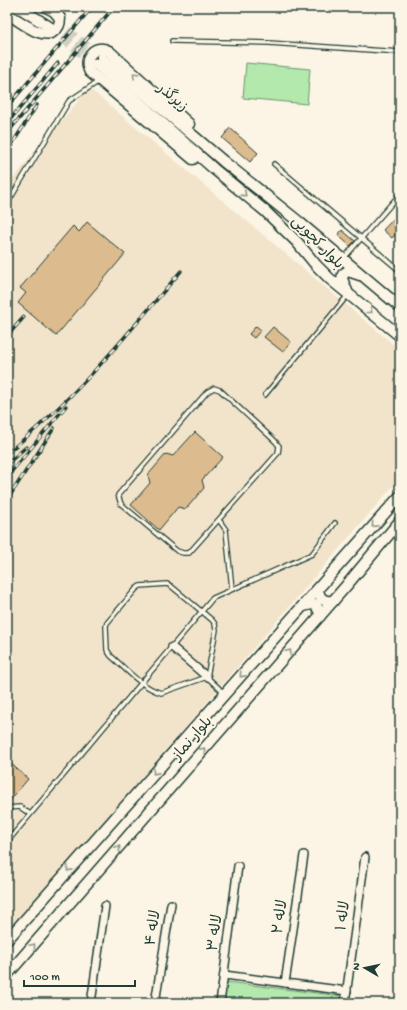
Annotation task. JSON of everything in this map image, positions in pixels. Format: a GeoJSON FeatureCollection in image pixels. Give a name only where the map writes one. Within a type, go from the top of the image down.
{"type":"FeatureCollection","features":[{"type":"Feature","properties":{"kind":"main road"},"geometry":{"type":"LineString","coordinates":[[16,7],[53,25],[31,7]]}},
{"type":"Feature","properties":{"kind":"main road"},"geometry":{"type":"LineString","coordinates":[[7,14],[40,33],[47,34],[57,29],[60,23],[60,18],[46,7]]}},
{"type":"Feature","properties":{"kind":"main road"},"geometry":{"type":"LineString","coordinates":[[214,169],[193,159],[90,72],[87,62],[90,54],[100,48],[109,51],[211,143],[223,161]]}},
{"type":"Feature","properties":{"kind":"main road","name":"زیرگذر"},"geometry":{"type":"LineString","coordinates":[[214,169],[99,61],[223,161]]}},
{"type":"Feature","properties":{"kind":"main road","name":"بلوار کچویی"},"geometry":{"type":"LineString","coordinates":[[223,161],[400,307]]}},
{"type":"Feature","properties":{"kind":"main road","name":"بلوار کچویی"},"geometry":{"type":"LineString","coordinates":[[214,169],[270,216],[297,242],[316,265],[400,336]]}},
{"type":"Feature","properties":{"kind":"main road"},"geometry":{"type":"LineString","coordinates":[[349,294],[342,279],[343,274],[348,271],[362,276]]}},
{"type":"Feature","properties":{"kind":"main road","name":"بلوار نماز"},"geometry":{"type":"LineString","coordinates":[[7,940],[400,496]]}},
{"type":"Feature","properties":{"kind":"main road","name":"بلوار نماز"},"geometry":{"type":"LineString","coordinates":[[7,975],[333,601],[400,521]]}},
{"type":"Feature","properties":{"kind":"main road"},"geometry":{"type":"LineString","coordinates":[[318,589],[318,594],[322,600],[327,602],[333,601]]}},
{"type":"Feature","properties":{"kind":"main road"},"geometry":{"type":"LineString","coordinates":[[303,606],[312,604],[316,605],[320,616]]}},
{"type":"Feature","properties":{"kind":"street"},"geometry":{"type":"LineString","coordinates":[[172,647],[206,677]]}},
{"type":"Feature","properties":{"kind":"street","name":"لاله ۲"},"geometry":{"type":"LineString","coordinates":[[285,983],[304,855]]}},
{"type":"Feature","properties":{"kind":"street","name":"لاله ۱"},"geometry":{"type":"LineString","coordinates":[[345,1003],[365,857]]}},
{"type":"Feature","properties":{"kind":"street","name":"لاله ۳"},"geometry":{"type":"LineString","coordinates":[[220,1003],[238,866]]}},
{"type":"Feature","properties":{"kind":"street","name":"لاله ۴"},"geometry":{"type":"LineString","coordinates":[[155,1003],[171,904]]}},
{"type":"Feature","properties":{"kind":"street"},"geometry":{"type":"LineString","coordinates":[[91,1003],[105,906]]}},
{"type":"Feature","properties":{"kind":"street"},"geometry":{"type":"LineString","coordinates":[[224,975],[347,991]]}},
{"type":"Feature","properties":{"kind":"lane"},"geometry":{"type":"LineString","coordinates":[[172,41],[269,43],[400,52]]}},
{"type":"Feature","properties":{"kind":"lane"},"geometry":{"type":"LineString","coordinates":[[7,204],[69,101],[100,80]]}},
{"type":"Feature","properties":{"kind":"lane"},"geometry":{"type":"LineString","coordinates":[[274,164],[400,271]]}},
{"type":"Feature","properties":{"kind":"lane"},"geometry":{"type":"LineString","coordinates":[[343,259],[400,194]]}},
{"type":"Feature","properties":{"kind":"lane"},"geometry":{"type":"LineString","coordinates":[[265,395],[349,294]]}},
{"type":"Feature","properties":{"kind":"lane"},"geometry":{"type":"LineString","coordinates":[[214,388],[220,390],[279,446],[278,453],[219,520],[189,553],[182,553],[177,551],[121,504],[118,498],[118,495],[207,392],[214,388]]}},
{"type":"Feature","properties":{"kind":"lane"},"geometry":{"type":"LineString","coordinates":[[219,520],[226,530],[232,589]]}},
{"type":"Feature","properties":{"kind":"lane"},"geometry":{"type":"LineString","coordinates":[[7,842],[213,598],[312,554],[335,523]]}},
{"type":"Feature","properties":{"kind":"lane"},"geometry":{"type":"LineString","coordinates":[[167,584],[171,586],[212,620],[216,630],[206,677],[161,693],[153,691],[141,683],[111,656],[107,650],[107,623],[140,586],[167,584]]}},
{"type":"Feature","properties":{"kind":"lane"},"geometry":{"type":"LineString","coordinates":[[206,677],[225,694]]}},
{"type":"Feature","properties":{"kind":"lane"},"geometry":{"type":"LineString","coordinates":[[7,808],[20,807],[30,814]]}},
{"type":"Feature","properties":{"kind":"shaded area"},"geometry":{"type":"Polygon","coordinates":[[[89,88],[400,350],[400,478],[7,935],[7,186],[89,88]]]}},
{"type":"Feature","properties":{"kind":"green space"},"geometry":{"type":"Polygon","coordinates":[[[246,63],[310,69],[307,104],[243,98],[246,63]]]}},
{"type":"Feature","properties":{"kind":"green space"},"geometry":{"type":"Polygon","coordinates":[[[226,982],[342,996],[341,1003],[224,1003],[226,982]]]}},
{"type":"Feature","properties":{"kind":"building"},"geometry":{"type":"Polygon","coordinates":[[[230,128],[258,153],[250,162],[222,138],[230,128]]]}},
{"type":"Feature","properties":{"kind":"building"},"geometry":{"type":"Polygon","coordinates":[[[400,212],[400,229],[392,238],[383,230],[400,212]]]}},
{"type":"Feature","properties":{"kind":"building"},"geometry":{"type":"Polygon","coordinates":[[[87,222],[125,254],[56,336],[18,303],[26,293],[20,288],[73,226],[79,232],[87,222]]]}},
{"type":"Feature","properties":{"kind":"building"},"geometry":{"type":"Polygon","coordinates":[[[342,230],[355,241],[350,246],[338,235],[342,230]]]}},
{"type":"Feature","properties":{"kind":"building"},"geometry":{"type":"Polygon","coordinates":[[[256,326],[261,330],[254,338],[249,334],[256,326]]]}},
{"type":"Feature","properties":{"kind":"building"},"geometry":{"type":"Polygon","coordinates":[[[273,327],[291,342],[283,352],[264,337],[273,327]]]}},
{"type":"Feature","properties":{"kind":"building"},"geometry":{"type":"Polygon","coordinates":[[[195,432],[223,457],[202,480],[204,488],[186,509],[178,507],[159,530],[131,505],[150,483],[148,475],[166,454],[173,456],[195,432]]]}},
{"type":"Feature","properties":{"kind":"building"},"geometry":{"type":"Polygon","coordinates":[[[7,760],[28,779],[7,804],[7,760]]]}},
{"type":"Feature","properties":{"kind":"tunnel"},"geometry":{"type":"LineString","coordinates":[[55,22],[100,57]]}},
{"type":"Feature","properties":{"kind":"tunnel"},"geometry":{"type":"LineString","coordinates":[[51,28],[94,63]]}},
{"type":"Feature","properties":{"kind":"railway"},"geometry":{"type":"LineString","coordinates":[[7,107],[92,7]]}},
{"type":"Feature","properties":{"kind":"railway"},"geometry":{"type":"LineString","coordinates":[[7,133],[114,7]]}},
{"type":"Feature","properties":{"kind":"railway"},"geometry":{"type":"LineString","coordinates":[[7,123],[58,63]]}},
{"type":"Feature","properties":{"kind":"railway"},"geometry":{"type":"LineString","coordinates":[[7,152],[37,105]]}},
{"type":"Feature","properties":{"kind":"railway"},"geometry":{"type":"LineString","coordinates":[[7,453],[54,412],[77,389],[120,343],[181,271]]}},
{"type":"Feature","properties":{"kind":"railway"},"geometry":{"type":"LineString","coordinates":[[7,336],[24,317]]}},
{"type":"Feature","properties":{"kind":"railway"},"geometry":{"type":"LineString","coordinates":[[7,477],[66,406]]}},
{"type":"Feature","properties":{"kind":"railway"},"geometry":{"type":"LineString","coordinates":[[7,500],[54,428]]}},
{"type":"Feature","properties":{"kind":"railway"},"geometry":{"type":"LineString","coordinates":[[7,464],[26,447]]}}]}
